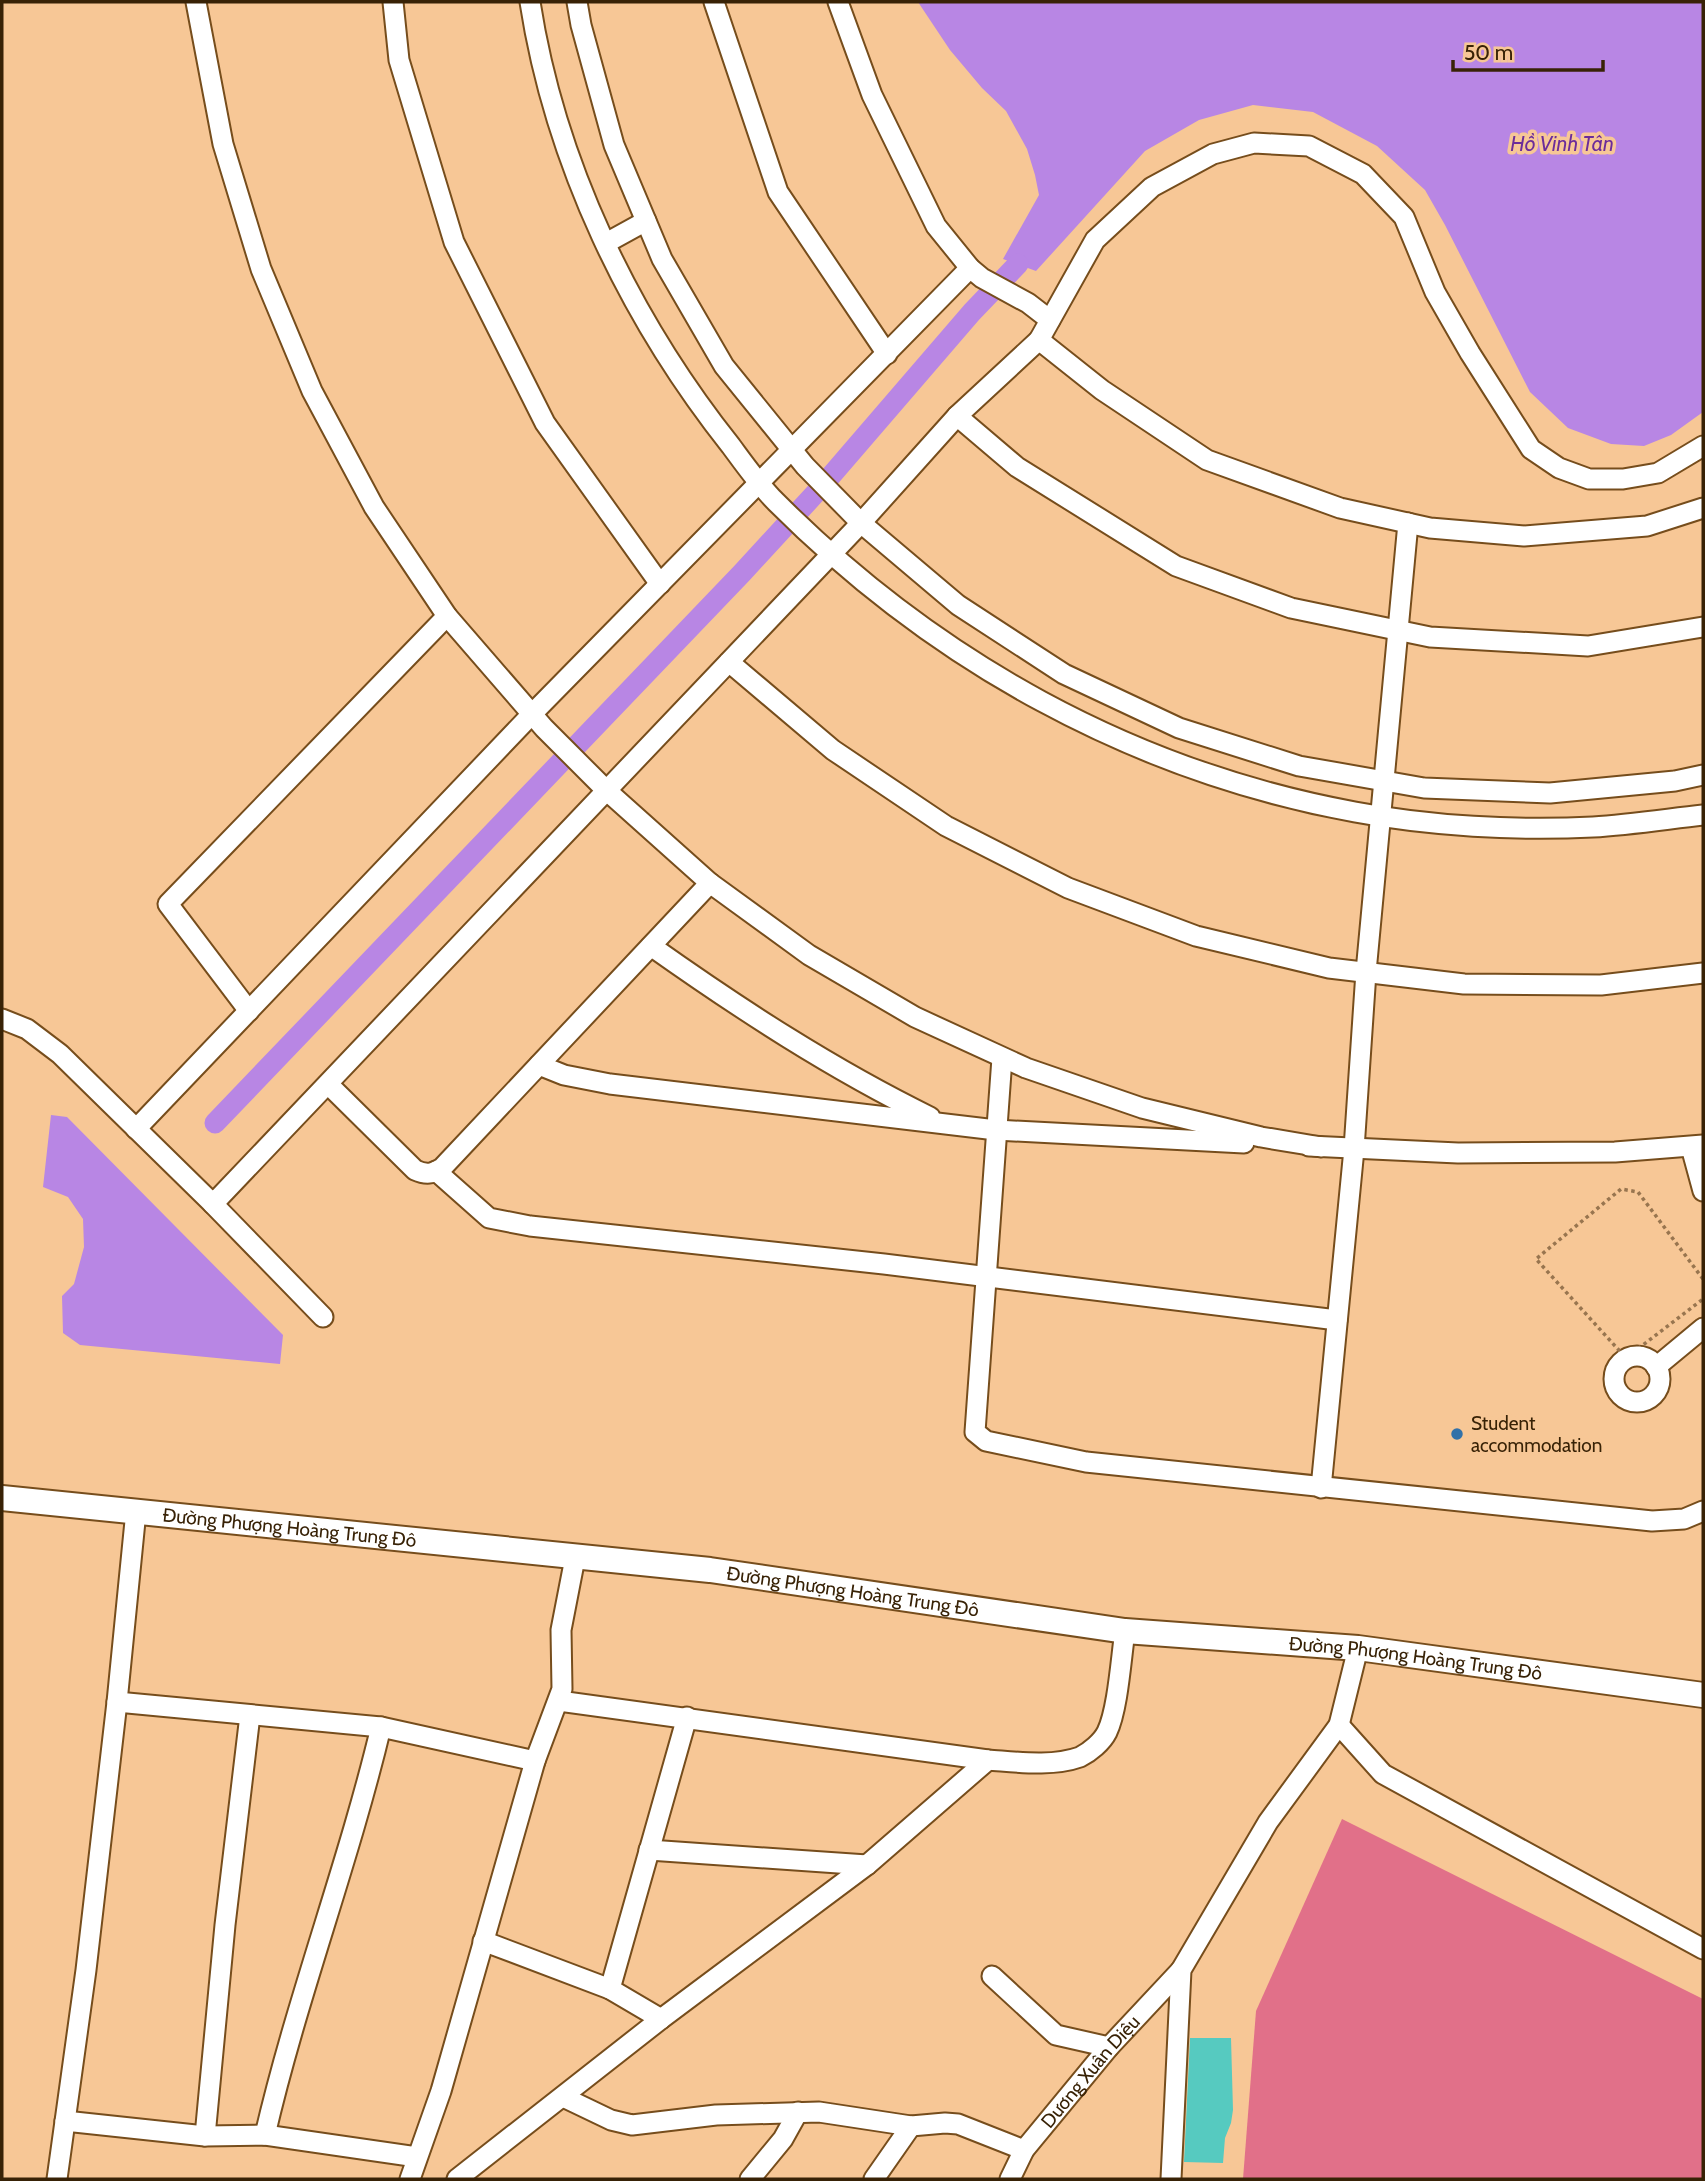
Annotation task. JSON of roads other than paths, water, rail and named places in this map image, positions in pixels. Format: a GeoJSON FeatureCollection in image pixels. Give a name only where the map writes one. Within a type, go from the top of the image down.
{"type":"FeatureCollection","features":[{"type":"Feature","properties":{"kind":"street"},"geometry":{"type":"LineString","coordinates":[[196,2],[223,144],[261,269],[312,391],[374,507],[447,616],[537,722],[606,790],[710,883],[758,920],[861,987],[915,1017],[1002,1058],[1142,1108],[1261,1137],[1321,1146]]}},
{"type":"Feature","properties":{"kind":"street"},"geometry":{"type":"LineString","coordinates":[[393,2],[399,60],[454,242],[545,423],[660,584]]}},
{"type":"Feature","properties":{"kind":"street"},"geometry":{"type":"LineString","coordinates":[[530,2],[549,89],[572,161],[606,243],[633,298],[670,362],[713,424],[773,499],[831,555],[923,630],[1023,693],[1129,746],[1241,785],[1356,812],[1474,826],[1592,827],[1703,815]]}},
{"type":"Feature","properties":{"kind":"street"},"geometry":{"type":"LineString","coordinates":[[577,2],[580,26],[614,145],[662,259],[724,366],[805,466],[861,523],[958,605],[1064,674],[1179,728],[1299,766],[1424,788],[1550,793],[1675,781],[1703,775]]}},
{"type":"Feature","properties":{"kind":"street"},"geometry":{"type":"LineString","coordinates":[[714,2],[778,192],[887,354]]}},
{"type":"Feature","properties":{"kind":"street"},"geometry":{"type":"LineString","coordinates":[[838,2],[873,95],[936,226],[976,273],[1028,303],[1050,320]]}},
{"type":"Feature","properties":{"kind":"street"},"geometry":{"type":"LineString","coordinates":[[213,1204],[330,1085],[831,555],[957,416],[1039,340],[1095,240],[1152,187],[1213,154],[1254,143],[1309,146],[1363,174],[1404,217],[1435,292],[1531,449],[1559,468],[1589,479],[1623,480],[1658,473],[1703,446]]}},
{"type":"Feature","properties":{"kind":"street"},"geometry":{"type":"LineString","coordinates":[[606,243],[646,221]]}},
{"type":"Feature","properties":{"kind":"street"},"geometry":{"type":"LineString","coordinates":[[136,1129],[249,1011],[537,722],[660,584],[760,482],[887,354],[976,273]]}},
{"type":"Feature","properties":{"kind":"street"},"geometry":{"type":"LineString","coordinates":[[1039,340],[1102,390],[1207,460],[1340,508],[1430,528],[1524,536],[1647,526],[1703,508]]}},
{"type":"Feature","properties":{"kind":"street"},"geometry":{"type":"LineString","coordinates":[[957,416],[1017,467],[1175,566],[1291,608],[1430,637],[1588,646],[1703,627]]}},
{"type":"Feature","properties":{"kind":"street"},"geometry":{"type":"LineString","coordinates":[[1321,1488],[1354,1149],[1366,972],[1383,815],[1408,523]]}},
{"type":"Feature","properties":{"kind":"street"},"geometry":{"type":"LineString","coordinates":[[249,1011],[167,904],[447,616]]}},
{"type":"Feature","properties":{"kind":"street"},"geometry":{"type":"LineString","coordinates":[[729,662],[833,750],[946,826],[1068,888],[1196,936],[1329,968],[1464,984],[1587,985],[1703,973]]}},
{"type":"Feature","properties":{"kind":"street"},"geometry":{"type":"LineString","coordinates":[[330,1085],[415,1170],[429,1174],[436,1171],[710,883]]}},
{"type":"Feature","properties":{"kind":"street"},"geometry":{"type":"LineString","coordinates":[[651,946],[815,1054],[876,1091],[943,1124]]}},
{"type":"Feature","properties":{"kind":"street"},"geometry":{"type":"LineString","coordinates":[[2,1019],[27,1029],[44,1040],[213,1204],[323,1317]]}},
{"type":"Feature","properties":{"kind":"street"},"geometry":{"type":"LineString","coordinates":[[1002,1058],[975,1432],[986,1441],[1086,1462],[1652,1521],[1684,1519],[1703,1511]]}},
{"type":"Feature","properties":{"kind":"street"},"geometry":{"type":"LineString","coordinates":[[539,1065],[564,1075],[610,1084],[996,1130],[1458,1153],[1615,1152],[1697,1146],[1703,1191]]}},
{"type":"Feature","properties":{"kind":"street"},"geometry":{"type":"LineString","coordinates":[[436,1171],[489,1218],[530,1226],[871,1262],[1338,1320]]}},
{"type":"Feature","properties":{"kind":"street"},"geometry":{"type":"LineString","coordinates":[[1656,1367],[1703,1328]]}},
{"type":"Feature","properties":{"kind":"street"},"geometry":{"type":"LineString","coordinates":[[1645,1357],[1656,1367],[1659,1382],[1652,1395],[1638,1402],[1623,1397],[1614,1385],[1615,1371],[1626,1359],[1645,1357]]}},
{"type":"Feature","properties":{"kind":"street","name":"Đường Phượng Hoàng Trung Đô"},"geometry":{"type":"LineString","coordinates":[[2,1498],[710,1570],[1125,1631],[1358,1648],[1703,1695]]}},
{"type":"Feature","properties":{"kind":"street"},"geometry":{"type":"LineString","coordinates":[[57,2179],[86,1970],[136,1511]]}},
{"type":"Feature","properties":{"kind":"street"},"geometry":{"type":"LineString","coordinates":[[410,2179],[441,2091],[535,1761],[558,1701],[563,1678],[561,1630],[575,1558]]}},
{"type":"Feature","properties":{"kind":"street"},"geometry":{"type":"LineString","coordinates":[[558,1701],[988,1760],[1054,1762],[1081,1756],[1095,1747],[1106,1734],[1112,1718],[1125,1631]]}},
{"type":"Feature","properties":{"kind":"street"},"geometry":{"type":"LineString","coordinates":[[1358,1648],[1339,1725],[1383,1774],[1703,1949]]}},
{"type":"Feature","properties":{"kind":"street"},"geometry":{"type":"LineString","coordinates":[[117,1703],[381,1727],[535,1761]]}},
{"type":"Feature","properties":{"kind":"street"},"geometry":{"type":"LineString","coordinates":[[205,2136],[209,2072],[250,1715]]}},
{"type":"Feature","properties":{"kind":"street"},"geometry":{"type":"LineString","coordinates":[[610,1989],[687,1717]]}},
{"type":"Feature","properties":{"kind":"street","name":"Dương Xuân Diệu"},"geometry":{"type":"LineString","coordinates":[[1010,2179],[1024,2150],[1109,2047],[1181,1970],[1268,1822],[1339,1725]]}},
{"type":"Feature","properties":{"kind":"street"},"geometry":{"type":"LineString","coordinates":[[265,2135],[280,2071],[363,1801],[381,1727]]}},
{"type":"Feature","properties":{"kind":"street"},"geometry":{"type":"LineString","coordinates":[[457,2179],[661,2019],[867,1865],[988,1760]]}},
{"type":"Feature","properties":{"kind":"street"},"geometry":{"type":"LineString","coordinates":[[649,1850],[867,1865]]}},
{"type":"Feature","properties":{"kind":"street"},"geometry":{"type":"LineString","coordinates":[[483,1941],[610,1989],[661,2019]]}},
{"type":"Feature","properties":{"kind":"street"},"geometry":{"type":"LineString","coordinates":[[1171,2179],[1181,1970]]}},
{"type":"Feature","properties":{"kind":"street"},"geometry":{"type":"LineString","coordinates":[[992,1976],[1056,2035],[1109,2047]]}},
{"type":"Feature","properties":{"kind":"street"},"geometry":{"type":"LineString","coordinates":[[563,2097],[611,2120],[632,2124],[716,2115],[797,2112],[843,2114],[911,2126],[958,2124],[1024,2150]]}},
{"type":"Feature","properties":{"kind":"street"},"geometry":{"type":"LineString","coordinates":[[750,2179],[783,2139],[797,2112]]}},
{"type":"Feature","properties":{"kind":"street"},"geometry":{"type":"LineString","coordinates":[[65,2121],[205,2136],[265,2135],[417,2157]]}},
{"type":"Feature","properties":{"kind":"street"},"geometry":{"type":"LineString","coordinates":[[874,2179],[911,2126]]}},
{"type":"Feature","properties":{"kind":"water","name":"Hồ Vinh Tân"},"geometry":{"type":"Polygon","coordinates":[[[918,2],[1703,2],[1703,412],[1671,435],[1644,446],[1611,444],[1568,428],[1530,392],[1425,190],[1377,146],[1313,112],[1253,105],[1199,120],[1145,151],[1036,271],[1003,259],[1039,195],[1027,149],[1006,111],[982,88],[950,50],[918,2]]]}},
{"type":"Feature","properties":{"kind":"water"},"geometry":{"type":"Polygon","coordinates":[[[51,1115],[67,1117],[283,1335],[280,1364],[80,1345],[63,1333],[62,1296],[74,1284],[84,1247],[83,1219],[68,1197],[43,1187],[51,1115]]]}},
{"type":"Feature","properties":{"kind":"waterway"},"geometry":{"type":"LineString","coordinates":[[215,1123],[742,573],[823,485],[972,312],[1018,264]]}},
{"type":"Feature","properties":{"kind":"place","name":"Student accommodation"},"geometry":{"type":"Point","coordinates":[1457,1434]}}]}
